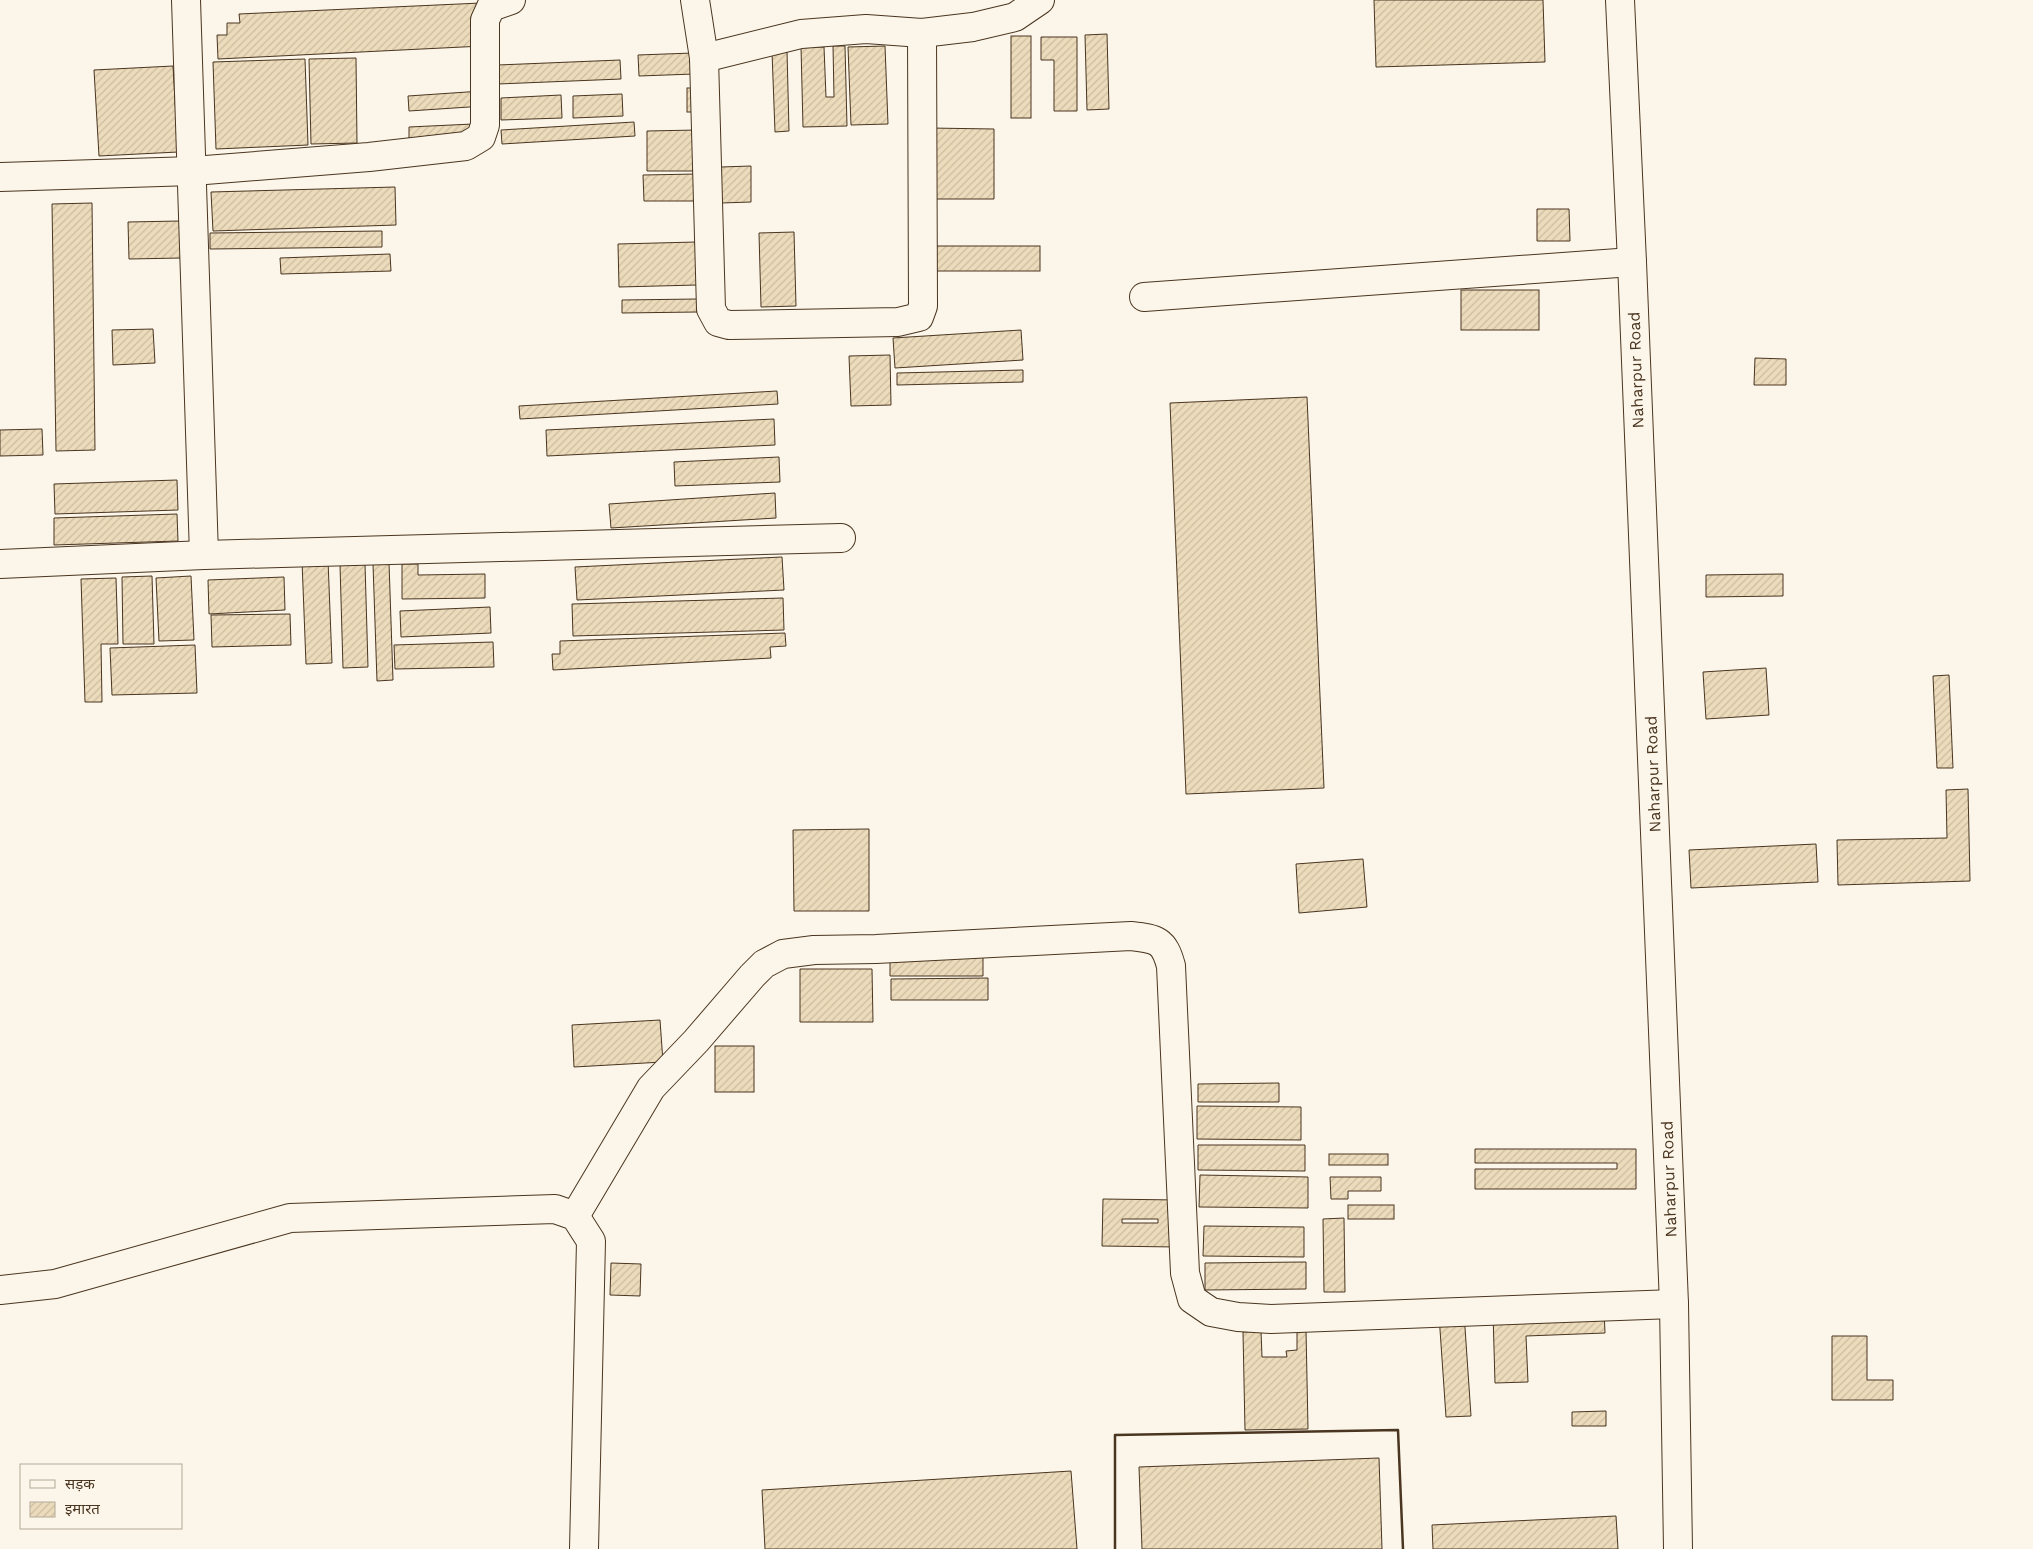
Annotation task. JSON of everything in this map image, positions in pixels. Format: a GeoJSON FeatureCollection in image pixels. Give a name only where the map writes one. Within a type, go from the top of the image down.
{"type":"FeatureCollection","features":[{"type":"Feature","properties":{"kind":"street"},"geometry":{"type":"LineString","coordinates":[[186,0],[204,555]]}},
{"type":"Feature","properties":{"kind":"street"},"geometry":{"type":"LineString","coordinates":[[0,177],[193,171],[369,157],[466,146],[481,137],[485,124],[485,20],[491,6],[511,0]]}},
{"type":"Feature","properties":{"kind":"street"},"geometry":{"type":"LineString","coordinates":[[695,0],[704,58],[711,309],[718,322],[729,325],[898,322],[919,317],[923,306],[922,32]]}},
{"type":"Feature","properties":{"kind":"street"},"geometry":{"type":"LineString","coordinates":[[704,58],[801,34],[866,29],[922,32],[973,27],[1015,17],[1040,0]]}},
{"type":"Feature","properties":{"kind":"street","name":"Naharpur Road"},"geometry":{"type":"LineString","coordinates":[[1620,0],[1674,1304],[1678,1549]]}},
{"type":"Feature","properties":{"kind":"street"},"geometry":{"type":"LineString","coordinates":[[1144,296],[1632,262]]}},
{"type":"Feature","properties":{"kind":"street"},"geometry":{"type":"LineString","coordinates":[[0,564],[204,555],[840,538]]}},
{"type":"Feature","properties":{"kind":"street"},"geometry":{"type":"LineString","coordinates":[[575,1216],[651,1088],[696,1041],[764,964],[784,954],[814,950],[876,949],[1131,936],[1145,938],[1161,944],[1167,950],[1171,966],[1185,1274],[1192,1299],[1211,1312],[1238,1317],[1271,1319],[1674,1304]]}},
{"type":"Feature","properties":{"kind":"street"},"geometry":{"type":"LineString","coordinates":[[0,1290],[55,1284],[290,1218],[555,1209],[575,1216],[591,1241],[584,1549]]}},
{"type":"Feature","properties":{"kind":"building"},"geometry":{"type":"Polygon","coordinates":[[[1374,0],[1543,0],[1545,62],[1376,67],[1374,0]]]}},
{"type":"Feature","properties":{"kind":"building"},"geometry":{"type":"Polygon","coordinates":[[[481,3],[483,46],[218,59],[217,35],[227,35],[227,23],[240,23],[239,14],[481,3]]]}},
{"type":"Feature","properties":{"kind":"building"},"geometry":{"type":"Polygon","coordinates":[[[1107,34],[1109,109],[1087,110],[1085,35],[1107,34]]]}},
{"type":"Feature","properties":{"kind":"building"},"geometry":{"type":"Polygon","coordinates":[[[1011,36],[1031,36],[1031,118],[1011,118],[1011,36]]]}},
{"type":"Feature","properties":{"kind":"building"},"geometry":{"type":"Polygon","coordinates":[[[1041,37],[1077,37],[1077,111],[1054,111],[1054,60],[1041,60],[1041,37]]]}},
{"type":"Feature","properties":{"kind":"building"},"geometry":{"type":"Polygon","coordinates":[[[833,46],[845,46],[847,126],[803,127],[801,47],[824,47],[826,97],[834,97],[833,46]]]}},
{"type":"Feature","properties":{"kind":"building"},"geometry":{"type":"Polygon","coordinates":[[[885,46],[888,124],[851,125],[848,47],[885,46]]]}},
{"type":"Feature","properties":{"kind":"building"},"geometry":{"type":"Polygon","coordinates":[[[787,51],[789,131],[775,132],[772,52],[787,51]]]}},
{"type":"Feature","properties":{"kind":"building"},"geometry":{"type":"Polygon","coordinates":[[[693,53],[694,74],[639,76],[638,55],[693,53]]]}},
{"type":"Feature","properties":{"kind":"building"},"geometry":{"type":"Polygon","coordinates":[[[356,58],[357,143],[311,144],[309,59],[356,58]]]}},
{"type":"Feature","properties":{"kind":"building"},"geometry":{"type":"Polygon","coordinates":[[[305,59],[308,145],[216,149],[213,62],[305,59]]]}},
{"type":"Feature","properties":{"kind":"building"},"geometry":{"type":"Polygon","coordinates":[[[620,60],[621,79],[498,84],[498,65],[620,60]]]}},
{"type":"Feature","properties":{"kind":"building"},"geometry":{"type":"Polygon","coordinates":[[[173,66],[178,152],[99,156],[94,70],[173,66]]]}},
{"type":"Feature","properties":{"kind":"building"},"geometry":{"type":"Polygon","coordinates":[[[687,88],[696,88],[696,112],[687,112],[687,88]]]}},
{"type":"Feature","properties":{"kind":"building"},"geometry":{"type":"Polygon","coordinates":[[[482,91],[484,106],[409,111],[408,96],[482,91]]]}},
{"type":"Feature","properties":{"kind":"building"},"geometry":{"type":"Polygon","coordinates":[[[622,94],[623,116],[573,118],[573,96],[622,94]]]}},
{"type":"Feature","properties":{"kind":"building"},"geometry":{"type":"Polygon","coordinates":[[[561,95],[562,118],[501,120],[501,98],[561,95]]]}},
{"type":"Feature","properties":{"kind":"building"},"geometry":{"type":"Polygon","coordinates":[[[634,122],[635,136],[502,144],[501,130],[634,122]]]}},
{"type":"Feature","properties":{"kind":"building"},"geometry":{"type":"Polygon","coordinates":[[[473,124],[474,139],[409,142],[409,127],[473,124]]]}},
{"type":"Feature","properties":{"kind":"building"},"geometry":{"type":"Polygon","coordinates":[[[930,128],[994,129],[994,199],[930,199],[930,128]]]}},
{"type":"Feature","properties":{"kind":"building"},"geometry":{"type":"Polygon","coordinates":[[[697,130],[697,171],[647,171],[647,131],[697,130]]]}},
{"type":"Feature","properties":{"kind":"building"},"geometry":{"type":"Polygon","coordinates":[[[751,166],[751,202],[721,203],[721,167],[751,166]]]}},
{"type":"Feature","properties":{"kind":"building"},"geometry":{"type":"Polygon","coordinates":[[[697,174],[697,201],[644,201],[643,175],[697,174]]]}},
{"type":"Feature","properties":{"kind":"building"},"geometry":{"type":"Polygon","coordinates":[[[395,187],[396,225],[213,231],[211,192],[395,187]]]}},
{"type":"Feature","properties":{"kind":"building"},"geometry":{"type":"Polygon","coordinates":[[[92,203],[95,450],[56,451],[52,204],[92,203]]]}},
{"type":"Feature","properties":{"kind":"building"},"geometry":{"type":"Polygon","coordinates":[[[1537,209],[1569,209],[1570,241],[1537,241],[1537,209]]]}},
{"type":"Feature","properties":{"kind":"building"},"geometry":{"type":"Polygon","coordinates":[[[180,221],[181,258],[129,259],[128,222],[180,221]]]}},
{"type":"Feature","properties":{"kind":"building"},"geometry":{"type":"Polygon","coordinates":[[[382,231],[382,247],[210,249],[210,233],[382,231]]]}},
{"type":"Feature","properties":{"kind":"building"},"geometry":{"type":"Polygon","coordinates":[[[794,232],[796,306],[761,307],[759,233],[794,232]]]}},
{"type":"Feature","properties":{"kind":"building"},"geometry":{"type":"Polygon","coordinates":[[[696,242],[697,285],[619,287],[618,244],[696,242]]]}},
{"type":"Feature","properties":{"kind":"building"},"geometry":{"type":"Polygon","coordinates":[[[936,246],[1040,246],[1040,271],[936,271],[936,246]]]}},
{"type":"Feature","properties":{"kind":"building"},"geometry":{"type":"Polygon","coordinates":[[[390,254],[391,271],[281,274],[280,258],[390,254]]]}},
{"type":"Feature","properties":{"kind":"building"},"geometry":{"type":"Polygon","coordinates":[[[1461,290],[1539,290],[1539,330],[1461,330],[1461,290]]]}},
{"type":"Feature","properties":{"kind":"building"},"geometry":{"type":"Polygon","coordinates":[[[697,299],[697,312],[622,313],[622,300],[697,299]]]}},
{"type":"Feature","properties":{"kind":"building"},"geometry":{"type":"Polygon","coordinates":[[[153,329],[155,363],[113,365],[112,330],[153,329]]]}},
{"type":"Feature","properties":{"kind":"building"},"geometry":{"type":"Polygon","coordinates":[[[1021,330],[1023,360],[895,368],[893,338],[1021,330]]]}},
{"type":"Feature","properties":{"kind":"building"},"geometry":{"type":"Polygon","coordinates":[[[890,355],[891,405],[851,406],[849,356],[890,355]]]}},
{"type":"Feature","properties":{"kind":"building"},"geometry":{"type":"Polygon","coordinates":[[[1755,358],[1786,359],[1786,385],[1754,385],[1755,358]]]}},
{"type":"Feature","properties":{"kind":"building"},"geometry":{"type":"Polygon","coordinates":[[[1023,370],[1023,382],[897,385],[897,373],[1023,370]]]}},
{"type":"Feature","properties":{"kind":"building"},"geometry":{"type":"Polygon","coordinates":[[[777,391],[778,404],[520,419],[519,406],[777,391]]]}},
{"type":"Feature","properties":{"kind":"building"},"geometry":{"type":"Polygon","coordinates":[[[1307,397],[1324,788],[1186,794],[1170,403],[1307,397]]]}},
{"type":"Feature","properties":{"kind":"building"},"geometry":{"type":"Polygon","coordinates":[[[774,419],[775,445],[547,456],[546,430],[774,419]]]}},
{"type":"Feature","properties":{"kind":"building"},"geometry":{"type":"Polygon","coordinates":[[[42,429],[43,455],[0,456],[0,430],[42,429]]]}},
{"type":"Feature","properties":{"kind":"building"},"geometry":{"type":"Polygon","coordinates":[[[779,457],[780,482],[675,486],[674,462],[779,457]]]}},
{"type":"Feature","properties":{"kind":"building"},"geometry":{"type":"Polygon","coordinates":[[[177,480],[178,510],[55,514],[54,484],[177,480]]]}},
{"type":"Feature","properties":{"kind":"building"},"geometry":{"type":"Polygon","coordinates":[[[775,493],[776,518],[611,528],[609,504],[775,493]]]}},
{"type":"Feature","properties":{"kind":"building"},"geometry":{"type":"Polygon","coordinates":[[[177,514],[178,541],[54,545],[54,518],[177,514]]]}},
{"type":"Feature","properties":{"kind":"building"},"geometry":{"type":"Polygon","coordinates":[[[782,557],[784,590],[577,600],[575,567],[782,557]]]}},
{"type":"Feature","properties":{"kind":"building"},"geometry":{"type":"Polygon","coordinates":[[[328,560],[332,663],[306,664],[302,561],[328,560]]]}},
{"type":"Feature","properties":{"kind":"building"},"geometry":{"type":"Polygon","coordinates":[[[389,563],[393,680],[377,681],[373,564],[389,563]]]}},
{"type":"Feature","properties":{"kind":"building"},"geometry":{"type":"Polygon","coordinates":[[[365,564],[368,667],[343,668],[340,565],[365,564]]]}},
{"type":"Feature","properties":{"kind":"building"},"geometry":{"type":"Polygon","coordinates":[[[402,564],[418,564],[418,575],[485,574],[485,598],[402,599],[402,564]]]}},
{"type":"Feature","properties":{"kind":"building"},"geometry":{"type":"Polygon","coordinates":[[[1783,574],[1783,596],[1706,597],[1706,575],[1783,574]]]}},
{"type":"Feature","properties":{"kind":"building"},"geometry":{"type":"Polygon","coordinates":[[[152,576],[154,644],[123,644],[122,577],[152,576]]]}},
{"type":"Feature","properties":{"kind":"building"},"geometry":{"type":"Polygon","coordinates":[[[191,576],[194,640],[159,641],[156,578],[191,576]]]}},
{"type":"Feature","properties":{"kind":"building"},"geometry":{"type":"Polygon","coordinates":[[[284,577],[285,610],[209,614],[208,580],[284,577]]]}},
{"type":"Feature","properties":{"kind":"building"},"geometry":{"type":"Polygon","coordinates":[[[116,578],[118,644],[101,644],[102,702],[85,702],[81,579],[116,578]]]}},
{"type":"Feature","properties":{"kind":"building"},"geometry":{"type":"Polygon","coordinates":[[[783,598],[784,630],[573,636],[572,604],[783,598]]]}},
{"type":"Feature","properties":{"kind":"building"},"geometry":{"type":"Polygon","coordinates":[[[490,607],[491,633],[401,637],[400,611],[490,607]]]}},
{"type":"Feature","properties":{"kind":"building"},"geometry":{"type":"Polygon","coordinates":[[[290,614],[291,645],[212,647],[211,615],[290,614]]]}},
{"type":"Feature","properties":{"kind":"building"},"geometry":{"type":"Polygon","coordinates":[[[785,633],[786,646],[770,647],[771,658],[553,670],[552,654],[560,654],[560,641],[785,633]]]}},
{"type":"Feature","properties":{"kind":"building"},"geometry":{"type":"Polygon","coordinates":[[[493,642],[494,667],[395,669],[394,645],[493,642]]]}},
{"type":"Feature","properties":{"kind":"building"},"geometry":{"type":"Polygon","coordinates":[[[195,645],[197,693],[112,695],[110,648],[195,645]]]}},
{"type":"Feature","properties":{"kind":"building"},"geometry":{"type":"Polygon","coordinates":[[[1766,668],[1769,715],[1706,719],[1703,672],[1766,668]]]}},
{"type":"Feature","properties":{"kind":"building"},"geometry":{"type":"Polygon","coordinates":[[[1949,675],[1953,768],[1937,768],[1933,676],[1949,675]]]}},
{"type":"Feature","properties":{"kind":"building"},"geometry":{"type":"Polygon","coordinates":[[[1968,789],[1970,881],[1838,885],[1837,840],[1947,838],[1946,790],[1968,789]]]}},
{"type":"Feature","properties":{"kind":"building"},"geometry":{"type":"Polygon","coordinates":[[[869,829],[869,911],[794,911],[793,830],[869,829]]]}},
{"type":"Feature","properties":{"kind":"building"},"geometry":{"type":"Polygon","coordinates":[[[1816,844],[1818,882],[1691,888],[1689,850],[1816,844]]]}},
{"type":"Feature","properties":{"kind":"building"},"geometry":{"type":"Polygon","coordinates":[[[1363,859],[1367,907],[1299,913],[1296,864],[1363,859]]]}},
{"type":"Feature","properties":{"kind":"building"},"geometry":{"type":"Polygon","coordinates":[[[983,954],[983,976],[890,976],[890,955],[983,954]]]}},
{"type":"Feature","properties":{"kind":"building"},"geometry":{"type":"Polygon","coordinates":[[[800,969],[872,969],[873,1022],[800,1022],[800,969]]]}},
{"type":"Feature","properties":{"kind":"building"},"geometry":{"type":"Polygon","coordinates":[[[988,978],[988,1000],[891,1000],[891,979],[988,978]]]}},
{"type":"Feature","properties":{"kind":"building"},"geometry":{"type":"Polygon","coordinates":[[[660,1020],[663,1062],[574,1067],[572,1025],[660,1020]]]}},
{"type":"Feature","properties":{"kind":"building"},"geometry":{"type":"Polygon","coordinates":[[[715,1046],[754,1046],[754,1092],[715,1092],[715,1046]]]}},
{"type":"Feature","properties":{"kind":"building"},"geometry":{"type":"Polygon","coordinates":[[[1279,1083],[1279,1102],[1198,1102],[1198,1084],[1279,1083]]]}},
{"type":"Feature","properties":{"kind":"building"},"geometry":{"type":"Polygon","coordinates":[[[1197,1106],[1301,1107],[1301,1140],[1197,1139],[1197,1106]]]}},
{"type":"Feature","properties":{"kind":"building"},"geometry":{"type":"Polygon","coordinates":[[[1198,1145],[1305,1145],[1305,1171],[1198,1170],[1198,1145]]]}},
{"type":"Feature","properties":{"kind":"building"},"geometry":{"type":"Polygon","coordinates":[[[1475,1149],[1636,1149],[1636,1189],[1475,1189],[1475,1169],[1617,1169],[1617,1163],[1475,1163],[1475,1149]]]}},
{"type":"Feature","properties":{"kind":"building"},"geometry":{"type":"Polygon","coordinates":[[[1329,1154],[1388,1154],[1388,1165],[1329,1165],[1329,1154]]]}},
{"type":"Feature","properties":{"kind":"building"},"geometry":{"type":"Polygon","coordinates":[[[1200,1175],[1308,1177],[1308,1208],[1199,1207],[1200,1175]]]}},
{"type":"Feature","properties":{"kind":"building"},"geometry":{"type":"Polygon","coordinates":[[[1330,1177],[1381,1177],[1381,1191],[1348,1191],[1348,1199],[1331,1199],[1330,1177]]]}},
{"type":"Feature","properties":{"kind":"building"},"geometry":{"type":"Polygon","coordinates":[[[1103,1199],[1178,1200],[1177,1247],[1102,1246],[1103,1199]],[[1122,1219],[1122,1223],[1158,1223],[1158,1219],[1122,1219]]]}},
{"type":"Feature","properties":{"kind":"building"},"geometry":{"type":"Polygon","coordinates":[[[1348,1205],[1394,1205],[1394,1219],[1348,1219],[1348,1205]]]}},
{"type":"Feature","properties":{"kind":"building"},"geometry":{"type":"Polygon","coordinates":[[[1344,1218],[1345,1292],[1324,1292],[1323,1219],[1344,1218]]]}},
{"type":"Feature","properties":{"kind":"building"},"geometry":{"type":"Polygon","coordinates":[[[1204,1226],[1304,1227],[1304,1257],[1203,1256],[1204,1226]]]}},
{"type":"Feature","properties":{"kind":"building"},"geometry":{"type":"Polygon","coordinates":[[[1306,1262],[1306,1289],[1205,1290],[1205,1263],[1306,1262]]]}},
{"type":"Feature","properties":{"kind":"building"},"geometry":{"type":"Polygon","coordinates":[[[611,1263],[641,1264],[640,1296],[610,1295],[611,1263]]]}},
{"type":"Feature","properties":{"kind":"building"},"geometry":{"type":"Polygon","coordinates":[[[1604,1310],[1605,1333],[1526,1336],[1528,1382],[1495,1383],[1493,1313],[1604,1310]]]}},
{"type":"Feature","properties":{"kind":"building"},"geometry":{"type":"Polygon","coordinates":[[[1464,1313],[1471,1416],[1446,1417],[1439,1315],[1464,1313]]]}},
{"type":"Feature","properties":{"kind":"building"},"geometry":{"type":"Polygon","coordinates":[[[1297,1330],[1306,1330],[1308,1429],[1245,1430],[1243,1332],[1261,1331],[1262,1357],[1287,1357],[1286,1351],[1297,1350],[1297,1330]]]}},
{"type":"Feature","properties":{"kind":"building"},"geometry":{"type":"Polygon","coordinates":[[[1832,1336],[1867,1336],[1867,1380],[1893,1380],[1893,1400],[1832,1400],[1832,1336]]]}},
{"type":"Feature","properties":{"kind":"building"},"geometry":{"type":"Polygon","coordinates":[[[1606,1411],[1606,1426],[1572,1426],[1572,1412],[1606,1411]]]}},
{"type":"Feature","properties":{"kind":"building"},"geometry":{"type":"Polygon","coordinates":[[[1379,1458],[1382,1549],[1142,1549],[1139,1467],[1379,1458]]]}},
{"type":"Feature","properties":{"kind":"building"},"geometry":{"type":"Polygon","coordinates":[[[1071,1471],[1077,1549],[765,1549],[762,1490],[1071,1471]]]}},
{"type":"Feature","properties":{"kind":"building"},"geometry":{"type":"Polygon","coordinates":[[[1616,1516],[1618,1549],[1433,1549],[1432,1525],[1616,1516]]]}},
{"type":"Feature","properties":{"kind":"wall"},"geometry":{"type":"LineString","coordinates":[[1115,1549],[1115,1435],[1398,1430],[1403,1549]]}}]}
